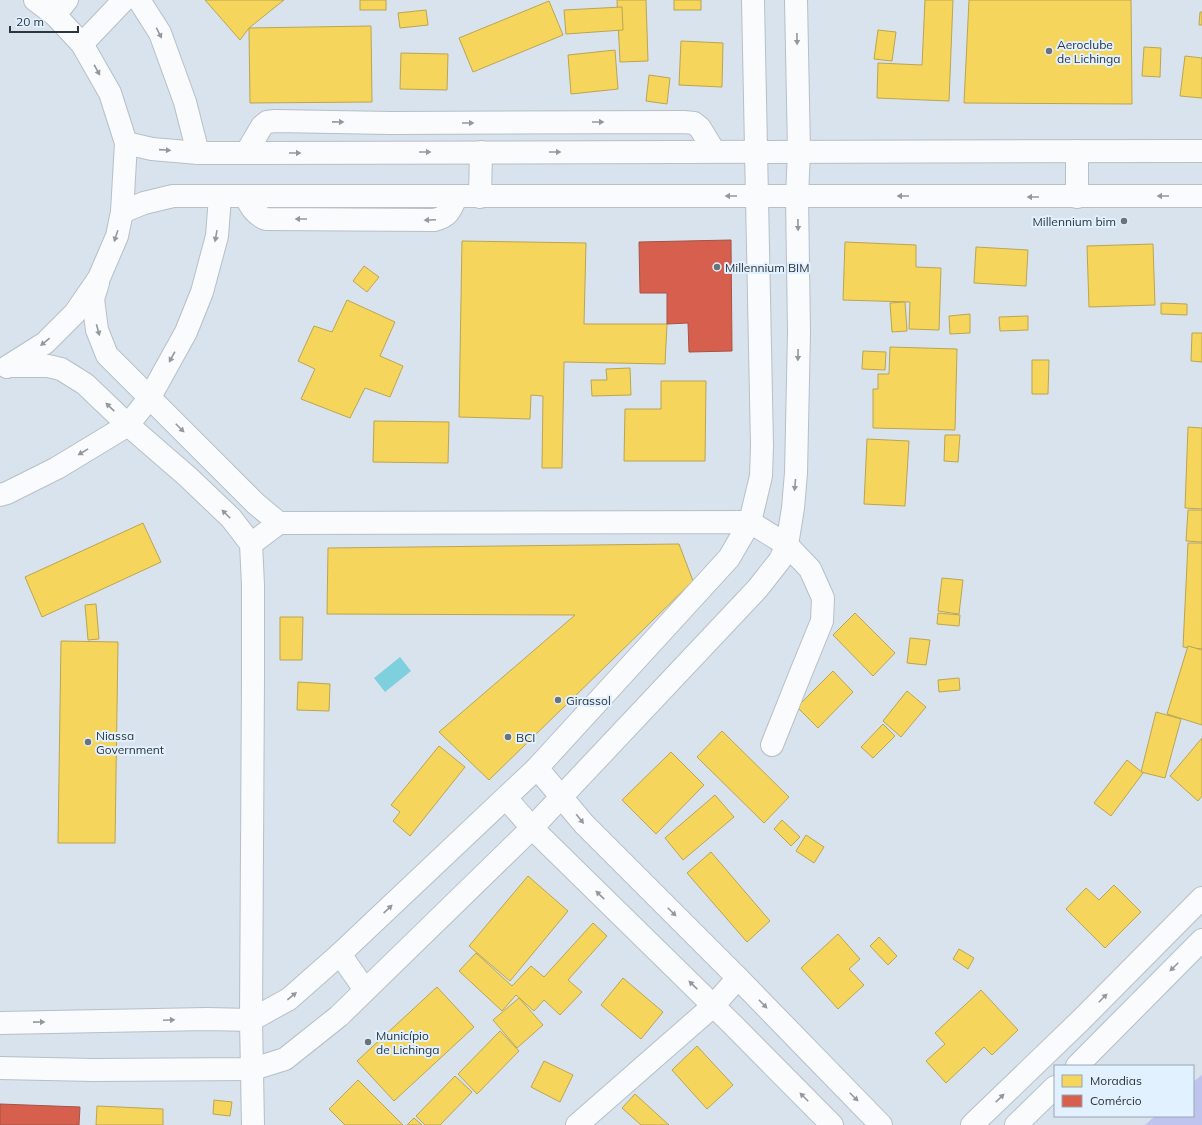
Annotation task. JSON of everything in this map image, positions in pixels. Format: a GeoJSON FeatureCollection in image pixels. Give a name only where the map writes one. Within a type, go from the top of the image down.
{"type":"FeatureCollection","features":[{"type":"Feature","properties":{"kind":"street"},"geometry":{"type":"LineString","coordinates":[[35,0],[61,7],[110,93],[126,143],[122,212],[117,236],[99,278],[93,299],[97,330],[107,355],[256,504],[279,523]]}},
{"type":"Feature","properties":{"kind":"street"},"geometry":{"type":"LineString","coordinates":[[82,44],[124,0]]}},
{"type":"Feature","properties":{"kind":"street"},"geometry":{"type":"LineString","coordinates":[[139,0],[160,33],[185,102],[198,153]]}},
{"type":"Feature","properties":{"kind":"street"},"geometry":{"type":"LineString","coordinates":[[0,1023],[207,1019],[252,1020],[289,999],[340,954],[537,768],[730,558],[750,522],[761,476],[762,446],[753,0]]}},
{"type":"Feature","properties":{"kind":"street"},"geometry":{"type":"LineString","coordinates":[[0,1068],[93,1070],[253,1069],[285,1059],[339,1016],[532,828],[758,588],[780,560],[787,545],[793,508],[796,474],[799,332],[797,196],[799,151],[796,0]]}},
{"type":"Feature","properties":{"kind":"street"},"geometry":{"type":"LineString","coordinates":[[246,153],[262,126],[267,122],[275,121],[391,123],[684,122],[694,124],[700,128],[714,151]]}},
{"type":"Feature","properties":{"kind":"street"},"geometry":{"type":"LineString","coordinates":[[391,123],[391,152]]}},
{"type":"Feature","properties":{"kind":"street"},"geometry":{"type":"LineString","coordinates":[[126,143],[152,149],[198,153],[1202,150]]}},
{"type":"Feature","properties":{"kind":"street"},"geometry":{"type":"LineString","coordinates":[[1077,151],[1077,197]]}},
{"type":"Feature","properties":{"kind":"street"},"geometry":{"type":"LineString","coordinates":[[480,197],[481,152]]}},
{"type":"Feature","properties":{"kind":"street"},"geometry":{"type":"LineString","coordinates":[[122,212],[144,203],[172,196],[1202,196]]}},
{"type":"Feature","properties":{"kind":"street"},"geometry":{"type":"LineString","coordinates":[[0,495],[57,468],[128,425],[150,397],[186,332],[202,292],[217,236],[220,197]]}},
{"type":"Feature","properties":{"kind":"street"},"geometry":{"type":"LineString","coordinates":[[4,368],[45,343],[75,313],[99,278]]}},
{"type":"Feature","properties":{"kind":"street"},"geometry":{"type":"LineString","coordinates":[[4,368],[48,366],[61,369],[85,384],[231,518],[251,544],[254,678],[252,1020],[253,1125]]}},
{"type":"Feature","properties":{"kind":"street"},"geometry":{"type":"LineString","coordinates":[[251,544],[279,523],[750,522],[787,545],[810,569],[823,598],[822,621],[772,745]]}},
{"type":"Feature","properties":{"kind":"street"},"geometry":{"type":"LineString","coordinates":[[537,768],[584,824],[738,978],[881,1125]]}},
{"type":"Feature","properties":{"kind":"street"},"geometry":{"type":"LineString","coordinates":[[506,798],[532,828],[832,1125]]}},
{"type":"Feature","properties":{"kind":"street"},"geometry":{"type":"LineString","coordinates":[[972,1125],[1081,1020],[1202,898]]}},
{"type":"Feature","properties":{"kind":"street"},"geometry":{"type":"LineString","coordinates":[[1078,1065],[1202,940]]}},
{"type":"Feature","properties":{"kind":"street"},"geometry":{"type":"LineString","coordinates":[[340,954],[366,990]]}},
{"type":"Feature","properties":{"kind":"street"},"geometry":{"type":"LineString","coordinates":[[577,1125],[713,1006],[738,978]]}},
{"type":"Feature","properties":{"kind":"street"},"geometry":{"type":"LineString","coordinates":[[1081,1020],[1100,1043]]}},
{"type":"Feature","properties":{"kind":"street"},"geometry":{"type":"LineString","coordinates":[[1016,1125],[1054,1088]]}},
{"type":"Feature","properties":{"kind":"shaded area"},"geometry":{"type":"Polygon","coordinates":[[[400,657],[411,671],[385,692],[374,678],[400,657]]]}},
{"type":"Feature","properties":{"kind":"shaded area"},"geometry":{"type":"Polygon","coordinates":[[[1202,1075],[1202,1125],[1145,1125],[1154,1117],[1194,1117],[1194,1081],[1202,1075]]]}},
{"type":"Feature","properties":{"kind":"building: Moradias"},"geometry":{"type":"Polygon","coordinates":[[[205,0],[284,0],[249,28],[240,40],[205,0]]]}},
{"type":"Feature","properties":{"kind":"building: Moradias"},"geometry":{"type":"Polygon","coordinates":[[[360,0],[386,0],[386,10],[360,10],[360,0]]]}},
{"type":"Feature","properties":{"kind":"building: Moradias"},"geometry":{"type":"Polygon","coordinates":[[[617,0],[646,0],[648,61],[620,62],[617,0]]]}},
{"type":"Feature","properties":{"kind":"building: Moradias"},"geometry":{"type":"Polygon","coordinates":[[[674,0],[701,0],[701,10],[674,10],[674,0]]]}},
{"type":"Feature","properties":{"kind":"building: Moradias"},"geometry":{"type":"Polygon","coordinates":[[[925,0],[953,0],[949,101],[877,98],[878,63],[922,65],[925,0]]]}},
{"type":"Feature","properties":{"kind":"building: Moradias","name":"Aeroclube de Lichinga"},"geometry":{"type":"Polygon","coordinates":[[[969,0],[1131,0],[1132,104],[964,103],[969,0]]]}},
{"type":"Feature","properties":{"kind":"building: Moradias"},"geometry":{"type":"Polygon","coordinates":[[[549,1],[563,35],[473,72],[459,38],[549,1]]]}},
{"type":"Feature","properties":{"kind":"building: Moradias"},"geometry":{"type":"Polygon","coordinates":[[[622,7],[623,30],[566,34],[564,10],[622,7]]]}},
{"type":"Feature","properties":{"kind":"building: Moradias"},"geometry":{"type":"Polygon","coordinates":[[[426,10],[428,25],[400,28],[398,13],[426,10]]]}},
{"type":"Feature","properties":{"kind":"building: Moradias"},"geometry":{"type":"Polygon","coordinates":[[[1200,12],[1202,12],[1202,25],[1199,25],[1200,12]]]}},
{"type":"Feature","properties":{"kind":"building: Moradias"},"geometry":{"type":"Polygon","coordinates":[[[371,26],[372,102],[250,103],[249,28],[371,26]]]}},
{"type":"Feature","properties":{"kind":"building: Moradias"},"geometry":{"type":"Polygon","coordinates":[[[878,30],[896,32],[892,61],[874,59],[878,30]]]}},
{"type":"Feature","properties":{"kind":"building: Moradias"},"geometry":{"type":"Polygon","coordinates":[[[681,41],[723,43],[722,87],[679,85],[681,41]]]}},
{"type":"Feature","properties":{"kind":"building: Moradias"},"geometry":{"type":"Polygon","coordinates":[[[1144,47],[1161,48],[1160,77],[1142,76],[1144,47]]]}},
{"type":"Feature","properties":{"kind":"building: Moradias"},"geometry":{"type":"Polygon","coordinates":[[[615,50],[618,89],[571,94],[568,55],[615,50]]]}},
{"type":"Feature","properties":{"kind":"building: Moradias"},"geometry":{"type":"Polygon","coordinates":[[[401,53],[448,54],[447,90],[400,89],[401,53]]]}},
{"type":"Feature","properties":{"kind":"building: Moradias"},"geometry":{"type":"Polygon","coordinates":[[[1185,56],[1202,58],[1202,98],[1180,96],[1185,56]]]}},
{"type":"Feature","properties":{"kind":"building: Moradias"},"geometry":{"type":"Polygon","coordinates":[[[649,75],[670,78],[667,104],[646,101],[649,75]]]}},
{"type":"Feature","properties":{"kind":"building: Moradias"},"geometry":{"type":"Polygon","coordinates":[[[462,241],[586,243],[584,324],[667,324],[665,364],[564,362],[562,468],[542,468],[543,396],[531,395],[530,419],[459,417],[462,241]]]}},
{"type":"Feature","properties":{"kind":"building: Moradias"},"geometry":{"type":"Polygon","coordinates":[[[845,242],[916,245],[916,267],[941,268],[939,330],[909,329],[910,302],[843,300],[845,242]]]}},
{"type":"Feature","properties":{"kind":"building: Moradias"},"geometry":{"type":"Polygon","coordinates":[[[1153,244],[1155,305],[1089,307],[1087,246],[1153,244]]]}},
{"type":"Feature","properties":{"kind":"building: Moradias"},"geometry":{"type":"Polygon","coordinates":[[[976,247],[1028,250],[1026,286],[974,283],[976,247]]]}},
{"type":"Feature","properties":{"kind":"building: Moradias"},"geometry":{"type":"Polygon","coordinates":[[[364,266],[379,277],[367,292],[353,281],[364,266]]]}},
{"type":"Feature","properties":{"kind":"building: Moradias"},"geometry":{"type":"Polygon","coordinates":[[[347,300],[395,322],[380,356],[403,366],[390,397],[365,388],[350,418],[301,399],[315,369],[298,361],[314,326],[332,332],[347,300]]]}},
{"type":"Feature","properties":{"kind":"building: Moradias"},"geometry":{"type":"Polygon","coordinates":[[[905,302],[907,331],[892,332],[890,303],[905,302]]]}},
{"type":"Feature","properties":{"kind":"building: Moradias"},"geometry":{"type":"Polygon","coordinates":[[[1161,303],[1187,304],[1187,315],[1161,314],[1161,303]]]}},
{"type":"Feature","properties":{"kind":"building: Moradias"},"geometry":{"type":"Polygon","coordinates":[[[970,314],[970,333],[950,334],[949,316],[970,314]]]}},
{"type":"Feature","properties":{"kind":"building: Moradias"},"geometry":{"type":"Polygon","coordinates":[[[1028,316],[1028,330],[1000,331],[999,317],[1028,316]]]}},
{"type":"Feature","properties":{"kind":"building: Moradias"},"geometry":{"type":"Polygon","coordinates":[[[1192,333],[1202,333],[1202,362],[1191,361],[1192,333]]]}},
{"type":"Feature","properties":{"kind":"building: Moradias"},"geometry":{"type":"Polygon","coordinates":[[[890,347],[957,349],[955,430],[873,428],[873,389],[878,389],[878,374],[889,374],[890,347]]]}},
{"type":"Feature","properties":{"kind":"building: Moradias"},"geometry":{"type":"Polygon","coordinates":[[[863,351],[886,352],[885,370],[862,369],[863,351]]]}},
{"type":"Feature","properties":{"kind":"building: Moradias"},"geometry":{"type":"Polygon","coordinates":[[[1032,360],[1049,360],[1048,394],[1032,394],[1032,360]]]}},
{"type":"Feature","properties":{"kind":"building: Moradias"},"geometry":{"type":"Polygon","coordinates":[[[630,368],[631,395],[592,396],[591,380],[607,380],[606,369],[630,368]]]}},
{"type":"Feature","properties":{"kind":"building: Moradias"},"geometry":{"type":"Polygon","coordinates":[[[661,381],[706,381],[705,461],[624,461],[625,409],[661,409],[661,381]]]}},
{"type":"Feature","properties":{"kind":"building: Moradias"},"geometry":{"type":"Polygon","coordinates":[[[374,421],[449,422],[448,463],[373,462],[374,421]]]}},
{"type":"Feature","properties":{"kind":"building: Moradias"},"geometry":{"type":"Polygon","coordinates":[[[1188,427],[1202,428],[1202,509],[1185,508],[1188,427]]]}},
{"type":"Feature","properties":{"kind":"building: Moradias"},"geometry":{"type":"Polygon","coordinates":[[[945,435],[960,435],[958,462],[944,461],[945,435]]]}},
{"type":"Feature","properties":{"kind":"building: Moradias"},"geometry":{"type":"Polygon","coordinates":[[[867,439],[909,441],[905,506],[864,504],[867,439]]]}},
{"type":"Feature","properties":{"kind":"building: Moradias"},"geometry":{"type":"Polygon","coordinates":[[[1188,510],[1202,510],[1202,542],[1186,541],[1188,510]]]}},
{"type":"Feature","properties":{"kind":"building: Moradias"},"geometry":{"type":"Polygon","coordinates":[[[143,523],[161,562],[42,617],[25,577],[143,523]]]}},
{"type":"Feature","properties":{"kind":"building: Moradias"},"geometry":{"type":"Polygon","coordinates":[[[1188,543],[1202,543],[1202,649],[1183,647],[1188,543]]]}},
{"type":"Feature","properties":{"kind":"building: Moradias"},"geometry":{"type":"Polygon","coordinates":[[[679,544],[693,581],[489,780],[439,732],[575,615],[327,614],[328,548],[679,544]]]}},
{"type":"Feature","properties":{"kind":"building: Moradias"},"geometry":{"type":"Polygon","coordinates":[[[942,578],[963,580],[959,614],[938,611],[942,578]]]}},
{"type":"Feature","properties":{"kind":"building: Moradias"},"geometry":{"type":"Polygon","coordinates":[[[96,604],[99,639],[88,640],[85,605],[96,604]]]}},
{"type":"Feature","properties":{"kind":"building: Moradias"},"geometry":{"type":"Polygon","coordinates":[[[855,613],[895,653],[873,676],[833,635],[855,613]]]}},
{"type":"Feature","properties":{"kind":"building: Moradias"},"geometry":{"type":"Polygon","coordinates":[[[938,613],[960,615],[959,626],[937,624],[938,613]]]}},
{"type":"Feature","properties":{"kind":"building: Moradias"},"geometry":{"type":"Polygon","coordinates":[[[280,617],[303,617],[302,660],[280,660],[280,617]]]}},
{"type":"Feature","properties":{"kind":"building: Moradias"},"geometry":{"type":"Polygon","coordinates":[[[910,638],[930,640],[926,665],[907,663],[910,638]]]}},
{"type":"Feature","properties":{"kind":"building: Moradias","name":"Niassa Government"},"geometry":{"type":"Polygon","coordinates":[[[61,641],[118,642],[115,843],[58,843],[61,641]]]}},
{"type":"Feature","properties":{"kind":"building: Moradias"},"geometry":{"type":"Polygon","coordinates":[[[1188,646],[1202,650],[1202,725],[1167,714],[1188,646]]]}},
{"type":"Feature","properties":{"kind":"building: Moradias"},"geometry":{"type":"Polygon","coordinates":[[[833,671],[853,692],[818,728],[797,707],[833,671]]]}},
{"type":"Feature","properties":{"kind":"building: Moradias"},"geometry":{"type":"Polygon","coordinates":[[[959,678],[960,690],[939,692],[938,680],[959,678]]]}},
{"type":"Feature","properties":{"kind":"building: Moradias"},"geometry":{"type":"Polygon","coordinates":[[[298,682],[330,684],[329,711],[297,710],[298,682]]]}},
{"type":"Feature","properties":{"kind":"building: Moradias"},"geometry":{"type":"Polygon","coordinates":[[[907,691],[926,707],[901,737],[883,721],[907,691]]]}},
{"type":"Feature","properties":{"kind":"building: Moradias"},"geometry":{"type":"Polygon","coordinates":[[[1156,712],[1181,719],[1165,778],[1141,772],[1156,712]]]}},
{"type":"Feature","properties":{"kind":"building: Moradias"},"geometry":{"type":"Polygon","coordinates":[[[883,724],[895,736],[873,758],[861,747],[883,724]]]}},
{"type":"Feature","properties":{"kind":"building: Moradias"},"geometry":{"type":"Polygon","coordinates":[[[722,731],[789,797],[764,823],[697,757],[722,731]]]}},
{"type":"Feature","properties":{"kind":"building: Moradias"},"geometry":{"type":"Polygon","coordinates":[[[1202,738],[1202,796],[1198,801],[1170,776],[1202,738]]]}},
{"type":"Feature","properties":{"kind":"building: Moradias"},"geometry":{"type":"Polygon","coordinates":[[[439,746],[465,767],[410,836],[393,821],[400,812],[391,805],[439,746]]]}},
{"type":"Feature","properties":{"kind":"building: Moradias"},"geometry":{"type":"Polygon","coordinates":[[[671,752],[704,785],[656,834],[622,800],[671,752]]]}},
{"type":"Feature","properties":{"kind":"building: Moradias"},"geometry":{"type":"Polygon","coordinates":[[[1127,760],[1143,773],[1111,816],[1094,803],[1127,760]]]}},
{"type":"Feature","properties":{"kind":"building: Moradias"},"geometry":{"type":"Polygon","coordinates":[[[715,795],[734,817],[683,860],[665,838],[715,795]]]}},
{"type":"Feature","properties":{"kind":"building: Moradias"},"geometry":{"type":"Polygon","coordinates":[[[782,820],[800,837],[791,846],[774,829],[782,820]]]}},
{"type":"Feature","properties":{"kind":"building: Moradias"},"geometry":{"type":"Polygon","coordinates":[[[806,835],[824,847],[814,863],[796,851],[806,835]]]}},
{"type":"Feature","properties":{"kind":"building: Moradias"},"geometry":{"type":"Polygon","coordinates":[[[711,852],[770,921],[747,942],[687,873],[711,852]]]}},
{"type":"Feature","properties":{"kind":"building: Moradias"},"geometry":{"type":"Polygon","coordinates":[[[528,876],[568,911],[510,981],[469,946],[528,876]]]}},
{"type":"Feature","properties":{"kind":"building: Moradias"},"geometry":{"type":"Polygon","coordinates":[[[1114,885],[1141,912],[1105,948],[1066,909],[1086,888],[1099,900],[1114,885]]]}},
{"type":"Feature","properties":{"kind":"building: Moradias"},"geometry":{"type":"Polygon","coordinates":[[[593,923],[607,936],[568,980],[582,992],[560,1015],[544,1000],[534,1011],[516,995],[502,1011],[459,971],[476,953],[512,986],[531,966],[544,977],[593,923]]]}},
{"type":"Feature","properties":{"kind":"building: Moradias"},"geometry":{"type":"Polygon","coordinates":[[[838,934],[860,959],[849,969],[864,985],[838,1009],[801,968],[838,934]]]}},
{"type":"Feature","properties":{"kind":"building: Moradias"},"geometry":{"type":"Polygon","coordinates":[[[879,937],[897,956],[888,965],[870,946],[879,937]]]}},
{"type":"Feature","properties":{"kind":"building: Moradias"},"geometry":{"type":"Polygon","coordinates":[[[959,949],[974,958],[968,969],[953,959],[959,949]]]}},
{"type":"Feature","properties":{"kind":"building: Moradias"},"geometry":{"type":"Polygon","coordinates":[[[623,978],[663,1012],[641,1039],[601,1005],[623,978]]]}},
{"type":"Feature","properties":{"kind":"building: Moradias"},"geometry":{"type":"Polygon","coordinates":[[[437,987],[474,1027],[394,1101],[357,1061],[437,987]]]}},
{"type":"Feature","properties":{"kind":"building: Moradias"},"geometry":{"type":"Polygon","coordinates":[[[981,990],[1018,1030],[992,1055],[984,1047],[946,1083],[926,1061],[945,1044],[935,1033],[981,990]]]}},
{"type":"Feature","properties":{"kind":"building: Moradias"},"geometry":{"type":"Polygon","coordinates":[[[519,998],[543,1025],[517,1048],[493,1020],[519,998]]]}},
{"type":"Feature","properties":{"kind":"building: Moradias"},"geometry":{"type":"Polygon","coordinates":[[[500,1031],[519,1051],[477,1094],[458,1074],[500,1031]]]}},
{"type":"Feature","properties":{"kind":"building: Moradias"},"geometry":{"type":"Polygon","coordinates":[[[697,1046],[733,1085],[707,1109],[672,1070],[697,1046]]]}},
{"type":"Feature","properties":{"kind":"building: Moradias"},"geometry":{"type":"Polygon","coordinates":[[[544,1061],[573,1075],[560,1102],[531,1087],[544,1061]]]}},
{"type":"Feature","properties":{"kind":"building: Moradias"},"geometry":{"type":"Polygon","coordinates":[[[455,1076],[472,1092],[440,1125],[425,1125],[416,1116],[455,1076]]]}},
{"type":"Feature","properties":{"kind":"building: Moradias"},"geometry":{"type":"Polygon","coordinates":[[[358,1080],[403,1125],[345,1125],[329,1109],[358,1080]]]}},
{"type":"Feature","properties":{"kind":"building: Moradias"},"geometry":{"type":"Polygon","coordinates":[[[635,1094],[669,1125],[641,1125],[622,1108],[635,1094]]]}},
{"type":"Feature","properties":{"kind":"building: Moradias"},"geometry":{"type":"Polygon","coordinates":[[[214,1100],[232,1102],[230,1116],[213,1114],[214,1100]]]}},
{"type":"Feature","properties":{"kind":"building: Moradias"},"geometry":{"type":"Polygon","coordinates":[[[97,1106],[163,1109],[163,1125],[96,1125],[97,1106]]]}},
{"type":"Feature","properties":{"kind":"building: Moradias"},"geometry":{"type":"Polygon","coordinates":[[[414,1118],[422,1125],[407,1125],[414,1118]]]}},
{"type":"Feature","properties":{"kind":"building: Comércio"},"geometry":{"type":"Polygon","coordinates":[[[731,240],[732,351],[689,352],[688,323],[667,324],[667,293],[640,293],[639,242],[731,240]]]}},
{"type":"Feature","properties":{"kind":"building: Comércio"},"geometry":{"type":"Polygon","coordinates":[[[0,1104],[80,1107],[79,1125],[0,1125],[0,1104]]]}},
{"type":"Feature","properties":{"kind":"place","name":"Aeroclube de Lichinga"},"geometry":{"type":"Point","coordinates":[1049,51]}},
{"type":"Feature","properties":{"kind":"place","name":"Millennium bim"},"geometry":{"type":"Point","coordinates":[1124,221]}},
{"type":"Feature","properties":{"kind":"place","name":"Millennium BIM"},"geometry":{"type":"Point","coordinates":[717,267]}},
{"type":"Feature","properties":{"kind":"place","name":"Girassol"},"geometry":{"type":"Point","coordinates":[558,700]}},
{"type":"Feature","properties":{"kind":"place","name":"BCI"},"geometry":{"type":"Point","coordinates":[508,737]}},
{"type":"Feature","properties":{"kind":"place","name":"Niassa Government"},"geometry":{"type":"Point","coordinates":[88,742]}},
{"type":"Feature","properties":{"kind":"place","name":"Município de Lichinga"},"geometry":{"type":"Point","coordinates":[368,1042]}}]}
